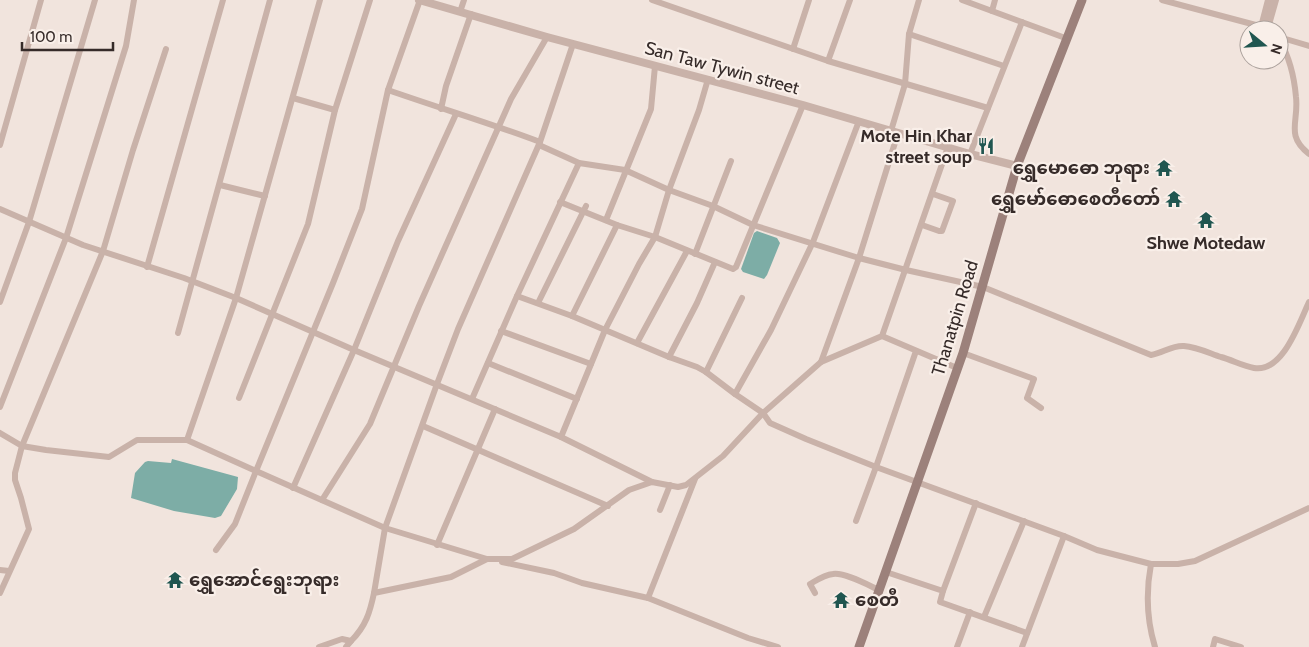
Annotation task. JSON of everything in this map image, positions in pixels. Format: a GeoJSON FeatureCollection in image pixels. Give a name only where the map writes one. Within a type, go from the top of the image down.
{"type":"FeatureCollection","features":[{"type":"Feature","properties":{"kind":"main road","name":"Thanatpin Road"},"geometry":{"type":"LineString","coordinates":[[859,647],[962,352],[983,287],[1017,166],[1082,0]]}},
{"type":"Feature","properties":{"kind":"street"},"geometry":{"type":"LineString","coordinates":[[0,145],[41,0]]}},
{"type":"Feature","properties":{"kind":"street"},"geometry":{"type":"LineString","coordinates":[[0,302],[29,222],[95,0]]}},
{"type":"Feature","properties":{"kind":"street"},"geometry":{"type":"LineString","coordinates":[[0,407],[66,238],[126,46],[134,0]]}},
{"type":"Feature","properties":{"kind":"street"},"geometry":{"type":"LineString","coordinates":[[147,267],[223,0]]}},
{"type":"Feature","properties":{"kind":"street"},"geometry":{"type":"LineString","coordinates":[[178,333],[270,0]]}},
{"type":"Feature","properties":{"kind":"street"},"geometry":{"type":"LineString","coordinates":[[187,440],[236,298],[320,0]]}},
{"type":"Feature","properties":{"kind":"street"},"geometry":{"type":"LineString","coordinates":[[239,398],[308,224],[335,110],[370,0]]}},
{"type":"Feature","properties":{"kind":"street"},"geometry":{"type":"LineString","coordinates":[[216,550],[235,524],[362,209],[388,90],[420,0]]}},
{"type":"Feature","properties":{"kind":"street","name":"San Taw Tywin street"},"geometry":{"type":"LineString","coordinates":[[420,0],[547,37],[803,105],[1017,166]]}},
{"type":"Feature","properties":{"kind":"street"},"geometry":{"type":"LineString","coordinates":[[460,12],[464,0]]}},
{"type":"Feature","properties":{"kind":"street"},"geometry":{"type":"LineString","coordinates":[[652,0],[828,61],[988,108]]}},
{"type":"Feature","properties":{"kind":"street"},"geometry":{"type":"LineString","coordinates":[[793,49],[809,0]]}},
{"type":"Feature","properties":{"kind":"street"},"geometry":{"type":"LineString","coordinates":[[828,61],[850,0]]}},
{"type":"Feature","properties":{"kind":"street"},"geometry":{"type":"LineString","coordinates":[[821,362],[859,258],[895,132],[905,84],[909,34],[920,0]]}},
{"type":"Feature","properties":{"kind":"street"},"geometry":{"type":"LineString","coordinates":[[964,0],[1068,39]]}},
{"type":"Feature","properties":{"kind":"street"},"geometry":{"type":"LineString","coordinates":[[992,11],[996,0]]}},
{"type":"Feature","properties":{"kind":"street"},"geometry":{"type":"LineString","coordinates":[[1162,0],[1239,21]]}},
{"type":"Feature","properties":{"kind":"street"},"geometry":{"type":"LineString","coordinates":[[1267,20],[1270,0]]}},
{"type":"Feature","properties":{"kind":"street"},"geometry":{"type":"LineString","coordinates":[[1269,20],[1275,0]]}},
{"type":"Feature","properties":{"kind":"street"},"geometry":{"type":"LineString","coordinates":[[441,109],[446,86],[470,14]]}},
{"type":"Feature","properties":{"kind":"street"},"geometry":{"type":"LineString","coordinates":[[970,154],[1022,22]]}},
{"type":"Feature","properties":{"kind":"street"},"geometry":{"type":"LineString","coordinates":[[909,34],[1004,66]]}},
{"type":"Feature","properties":{"kind":"street"},"geometry":{"type":"LineString","coordinates":[[322,500],[370,424],[418,306],[511,99],[547,37]]}},
{"type":"Feature","properties":{"kind":"street"},"geometry":{"type":"LineString","coordinates":[[1289,40],[1309,46]]}},
{"type":"Feature","properties":{"kind":"street"},"geometry":{"type":"LineString","coordinates":[[346,647],[361,631],[369,616],[385,528],[458,329],[540,143],[573,44]]}},
{"type":"Feature","properties":{"kind":"street"},"geometry":{"type":"LineString","coordinates":[[0,594],[29,529],[14,480],[14,473],[22,446],[103,252],[133,150],[166,49]]}},
{"type":"Feature","properties":{"kind":"street"},"geometry":{"type":"LineString","coordinates":[[1289,58],[1297,99],[1295,135],[1300,146],[1309,154]]}},
{"type":"Feature","properties":{"kind":"street"},"geometry":{"type":"LineString","coordinates":[[606,220],[651,110],[655,66]]}},
{"type":"Feature","properties":{"kind":"street"},"geometry":{"type":"LineString","coordinates":[[561,437],[604,330],[655,237],[669,190],[699,110],[708,79]]}},
{"type":"Feature","properties":{"kind":"street"},"geometry":{"type":"LineString","coordinates":[[388,90],[500,127],[540,143],[579,163],[625,170],[669,190],[713,206],[753,225],[813,242],[859,258],[983,287],[1151,355],[1159,354],[1173,347],[1184,346],[1255,368],[1272,365],[1284,354],[1309,302]]}},
{"type":"Feature","properties":{"kind":"street"},"geometry":{"type":"LineString","coordinates":[[293,98],[335,110]]}},
{"type":"Feature","properties":{"kind":"street"},"geometry":{"type":"LineString","coordinates":[[560,202],[585,208],[617,225],[655,237],[733,269],[736,267],[803,105]]}},
{"type":"Feature","properties":{"kind":"street"},"geometry":{"type":"LineString","coordinates":[[293,488],[354,350],[398,242],[456,114]]}},
{"type":"Feature","properties":{"kind":"street"},"geometry":{"type":"LineString","coordinates":[[735,394],[771,330],[813,242],[859,121]]}},
{"type":"Feature","properties":{"kind":"street"},"geometry":{"type":"LineString","coordinates":[[882,336],[948,147]]}},
{"type":"Feature","properties":{"kind":"street"},"geometry":{"type":"LineString","coordinates":[[695,254],[731,161]]}},
{"type":"Feature","properties":{"kind":"street"},"geometry":{"type":"LineString","coordinates":[[472,399],[501,331],[579,163]]}},
{"type":"Feature","properties":{"kind":"street"},"geometry":{"type":"LineString","coordinates":[[220,186],[265,196]]}},
{"type":"Feature","properties":{"kind":"street"},"geometry":{"type":"LineString","coordinates":[[922,225],[942,231],[953,201],[932,194]]}},
{"type":"Feature","properties":{"kind":"street"},"geometry":{"type":"LineString","coordinates":[[538,303],[585,208]]}},
{"type":"Feature","properties":{"kind":"street"},"geometry":{"type":"LineString","coordinates":[[0,209],[103,252],[236,298],[561,437],[652,482],[682,487],[723,456],[763,413],[821,362],[882,336],[956,368]]}},
{"type":"Feature","properties":{"kind":"street"},"geometry":{"type":"LineString","coordinates":[[572,316],[617,225]]}},
{"type":"Feature","properties":{"kind":"street"},"geometry":{"type":"LineString","coordinates":[[638,344],[687,251]]}},
{"type":"Feature","properties":{"kind":"street"},"geometry":{"type":"LineString","coordinates":[[669,358],[715,262]]}},
{"type":"Feature","properties":{"kind":"street"},"geometry":{"type":"LineString","coordinates":[[517,296],[572,316],[706,372],[763,413],[770,423],[806,439],[876,467],[1024,520],[1097,550],[1151,564],[1178,564],[1195,561],[1309,508]]}},
{"type":"Feature","properties":{"kind":"street"},"geometry":{"type":"LineString","coordinates":[[706,372],[742,298]]}},
{"type":"Feature","properties":{"kind":"street"},"geometry":{"type":"LineString","coordinates":[[501,331],[591,364]]}},
{"type":"Feature","properties":{"kind":"street"},"geometry":{"type":"LineString","coordinates":[[856,522],[916,351]]}},
{"type":"Feature","properties":{"kind":"street"},"geometry":{"type":"LineString","coordinates":[[962,352],[1034,379],[1027,398],[1040,408]]}},
{"type":"Feature","properties":{"kind":"street"},"geometry":{"type":"LineString","coordinates":[[488,363],[576,399]]}},
{"type":"Feature","properties":{"kind":"street"},"geometry":{"type":"LineString","coordinates":[[437,546],[495,409]]}},
{"type":"Feature","properties":{"kind":"street"},"geometry":{"type":"LineString","coordinates":[[423,426],[608,506]]}},
{"type":"Feature","properties":{"kind":"street"},"geometry":{"type":"LineString","coordinates":[[0,433],[22,446],[109,457],[138,440],[187,440],[385,528],[437,546],[487,560],[554,574],[582,583],[648,598],[748,638],[778,647]]}},
{"type":"Feature","properties":{"kind":"street"},"geometry":{"type":"LineString","coordinates":[[648,598],[695,478]]}},
{"type":"Feature","properties":{"kind":"street"},"geometry":{"type":"LineString","coordinates":[[374,593],[451,577],[487,560],[514,558],[574,529],[629,490],[652,482]]}},
{"type":"Feature","properties":{"kind":"street"},"geometry":{"type":"LineString","coordinates":[[660,510],[670,485]]}},
{"type":"Feature","properties":{"kind":"street"},"geometry":{"type":"LineString","coordinates":[[976,502],[940,602],[1027,633]]}},
{"type":"Feature","properties":{"kind":"street"},"geometry":{"type":"LineString","coordinates":[[984,617],[1024,520]]}},
{"type":"Feature","properties":{"kind":"street"},"geometry":{"type":"LineString","coordinates":[[1022,647],[1064,536]]}},
{"type":"Feature","properties":{"kind":"street"},"geometry":{"type":"LineString","coordinates":[[1151,564],[1148,580],[1148,605],[1155,647]]}},
{"type":"Feature","properties":{"kind":"street"},"geometry":{"type":"LineString","coordinates":[[0,570],[9,571]]}},
{"type":"Feature","properties":{"kind":"street"},"geometry":{"type":"LineString","coordinates":[[886,572],[944,592]]}},
{"type":"Feature","properties":{"kind":"street"},"geometry":{"type":"LineString","coordinates":[[815,594],[810,584],[834,574],[880,590]]}},
{"type":"Feature","properties":{"kind":"street"},"geometry":{"type":"LineString","coordinates":[[957,647],[970,612]]}},
{"type":"Feature","properties":{"kind":"street"},"geometry":{"type":"LineString","coordinates":[[319,647],[342,639],[351,640]]}},
{"type":"Feature","properties":{"kind":"street"},"geometry":{"type":"LineString","coordinates":[[1213,647],[1215,639],[1241,647]]}},
{"type":"Feature","properties":{"kind":"water"},"geometry":{"type":"Polygon","coordinates":[[[757,231],[777,238],[780,243],[764,279],[743,272],[741,269],[754,233],[757,231]]]}},
{"type":"Feature","properties":{"kind":"water"},"geometry":{"type":"Polygon","coordinates":[[[172,459],[238,477],[237,489],[221,516],[215,518],[174,511],[131,498],[135,473],[145,462],[171,463],[172,459]]]}},
{"type":"Feature","properties":{"kind":"place","name":"Mote Hin Khar street soup"},"geometry":{"type":"Point","coordinates":[986,146]}},
{"type":"Feature","properties":{"kind":"place","name":"ရွှေမောဓော ဘုရား"},"geometry":{"type":"Point","coordinates":[1164,168]}},
{"type":"Feature","properties":{"kind":"place","name":"ရွှေမော်ဓောစေတီတော်"},"geometry":{"type":"Point","coordinates":[1174,199]}},
{"type":"Feature","properties":{"kind":"place","name":"Shwe Motedaw"},"geometry":{"type":"Point","coordinates":[1206,220]}},
{"type":"Feature","properties":{"kind":"place","name":"ရွှေအောင်ရွေးဘုရား"},"geometry":{"type":"Point","coordinates":[175,580]}},
{"type":"Feature","properties":{"kind":"place","name":"စေတီ"},"geometry":{"type":"Point","coordinates":[841,600]}}]}
